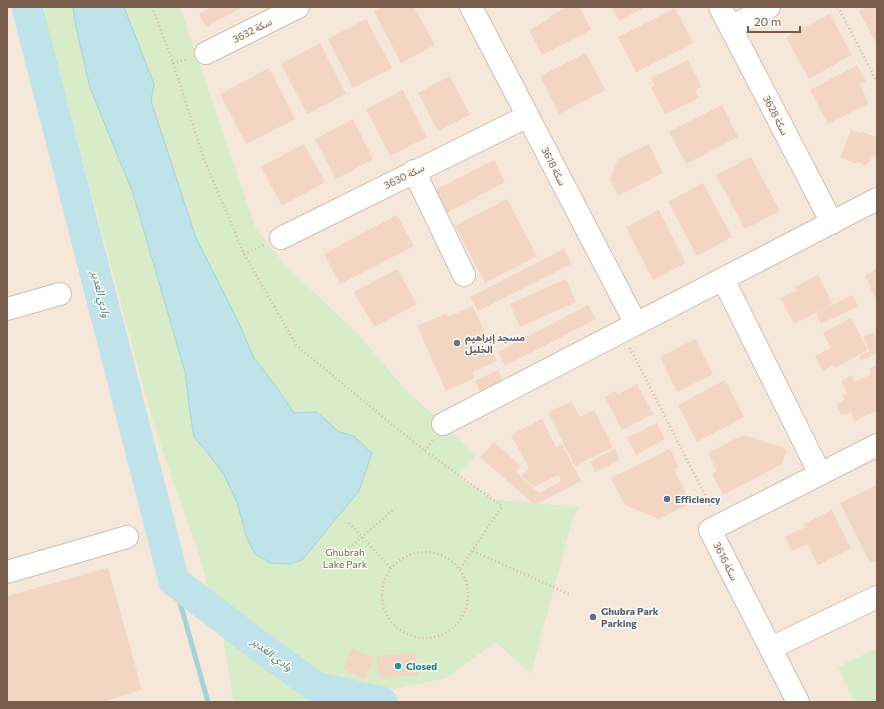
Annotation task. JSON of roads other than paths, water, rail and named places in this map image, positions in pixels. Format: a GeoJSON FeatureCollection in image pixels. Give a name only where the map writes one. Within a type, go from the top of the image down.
{"type":"FeatureCollection","features":[{"type":"Feature","properties":{"kind":"street","name":"سكة 3632"},"geometry":{"type":"LineString","coordinates":[[206,53],[298,7]]}},
{"type":"Feature","properties":{"kind":"street","name":"سكة 3618"},"geometry":{"type":"LineString","coordinates":[[471,7],[528,116],[629,328]]}},
{"type":"Feature","properties":{"kind":"street","name":"سكة 3628"},"geometry":{"type":"LineString","coordinates":[[720,7],[832,222]]}},
{"type":"Feature","properties":{"kind":"street"},"geometry":{"type":"LineString","coordinates":[[731,26],[769,7]]}},
{"type":"Feature","properties":{"kind":"street","name":"سكة 3630"},"geometry":{"type":"LineString","coordinates":[[281,238],[528,116]]}},
{"type":"Feature","properties":{"kind":"street"},"geometry":{"type":"LineString","coordinates":[[414,171],[464,275]]}},
{"type":"Feature","properties":{"kind":"street"},"geometry":{"type":"LineString","coordinates":[[443,424],[877,199]]}},
{"type":"Feature","properties":{"kind":"street"},"geometry":{"type":"LineString","coordinates":[[722,280],[820,474]]}},
{"type":"Feature","properties":{"kind":"street"},"geometry":{"type":"LineString","coordinates":[[7,309],[60,294]]}},
{"type":"Feature","properties":{"kind":"street","name":"سكة 3616"},"geometry":{"type":"LineString","coordinates":[[798,702],[710,530],[877,445]]}},
{"type":"Feature","properties":{"kind":"street"},"geometry":{"type":"LineString","coordinates":[[7,572],[127,537]]}},
{"type":"Feature","properties":{"kind":"street"},"geometry":{"type":"LineString","coordinates":[[771,648],[877,597]]}},
{"type":"Feature","properties":{"kind":"water"},"geometry":{"type":"Polygon","coordinates":[[[73,7],[124,7],[154,84],[151,101],[196,238],[237,319],[254,358],[294,413],[317,412],[339,432],[354,436],[372,453],[359,491],[302,560],[289,564],[270,563],[255,554],[246,536],[237,502],[224,475],[194,437],[185,372],[133,193],[90,88],[73,7]]]}},
{"type":"Feature","properties":{"kind":"waterway","name":"وادي الغدير"},"geometry":{"type":"LineString","coordinates":[[27,7],[174,581],[316,687],[382,702]]}},
{"type":"Feature","properties":{"kind":"waterway","name":"وادي الغدير"},"geometry":{"type":"LineString","coordinates":[[174,581],[208,702]]}},
{"type":"Feature","properties":{"kind":"place","name":"مسجد إبراهيم الخليل"},"geometry":{"type":"Point","coordinates":[457,343]}},
{"type":"Feature","properties":{"kind":"place","name":"Efficiency"},"geometry":{"type":"Point","coordinates":[667,499]}},
{"type":"Feature","properties":{"kind":"place","name":"Ghubra Park Parking"},"geometry":{"type":"Point","coordinates":[593,617]}},
{"type":"Feature","properties":{"kind":"place","name":"Closed"},"geometry":{"type":"Point","coordinates":[398,666]}},
{"type":"Feature","properties":{"kind":"park label","name":"Ghubrah Lake Park"},"geometry":{"type":"Point","coordinates":[345,558]}}]}
